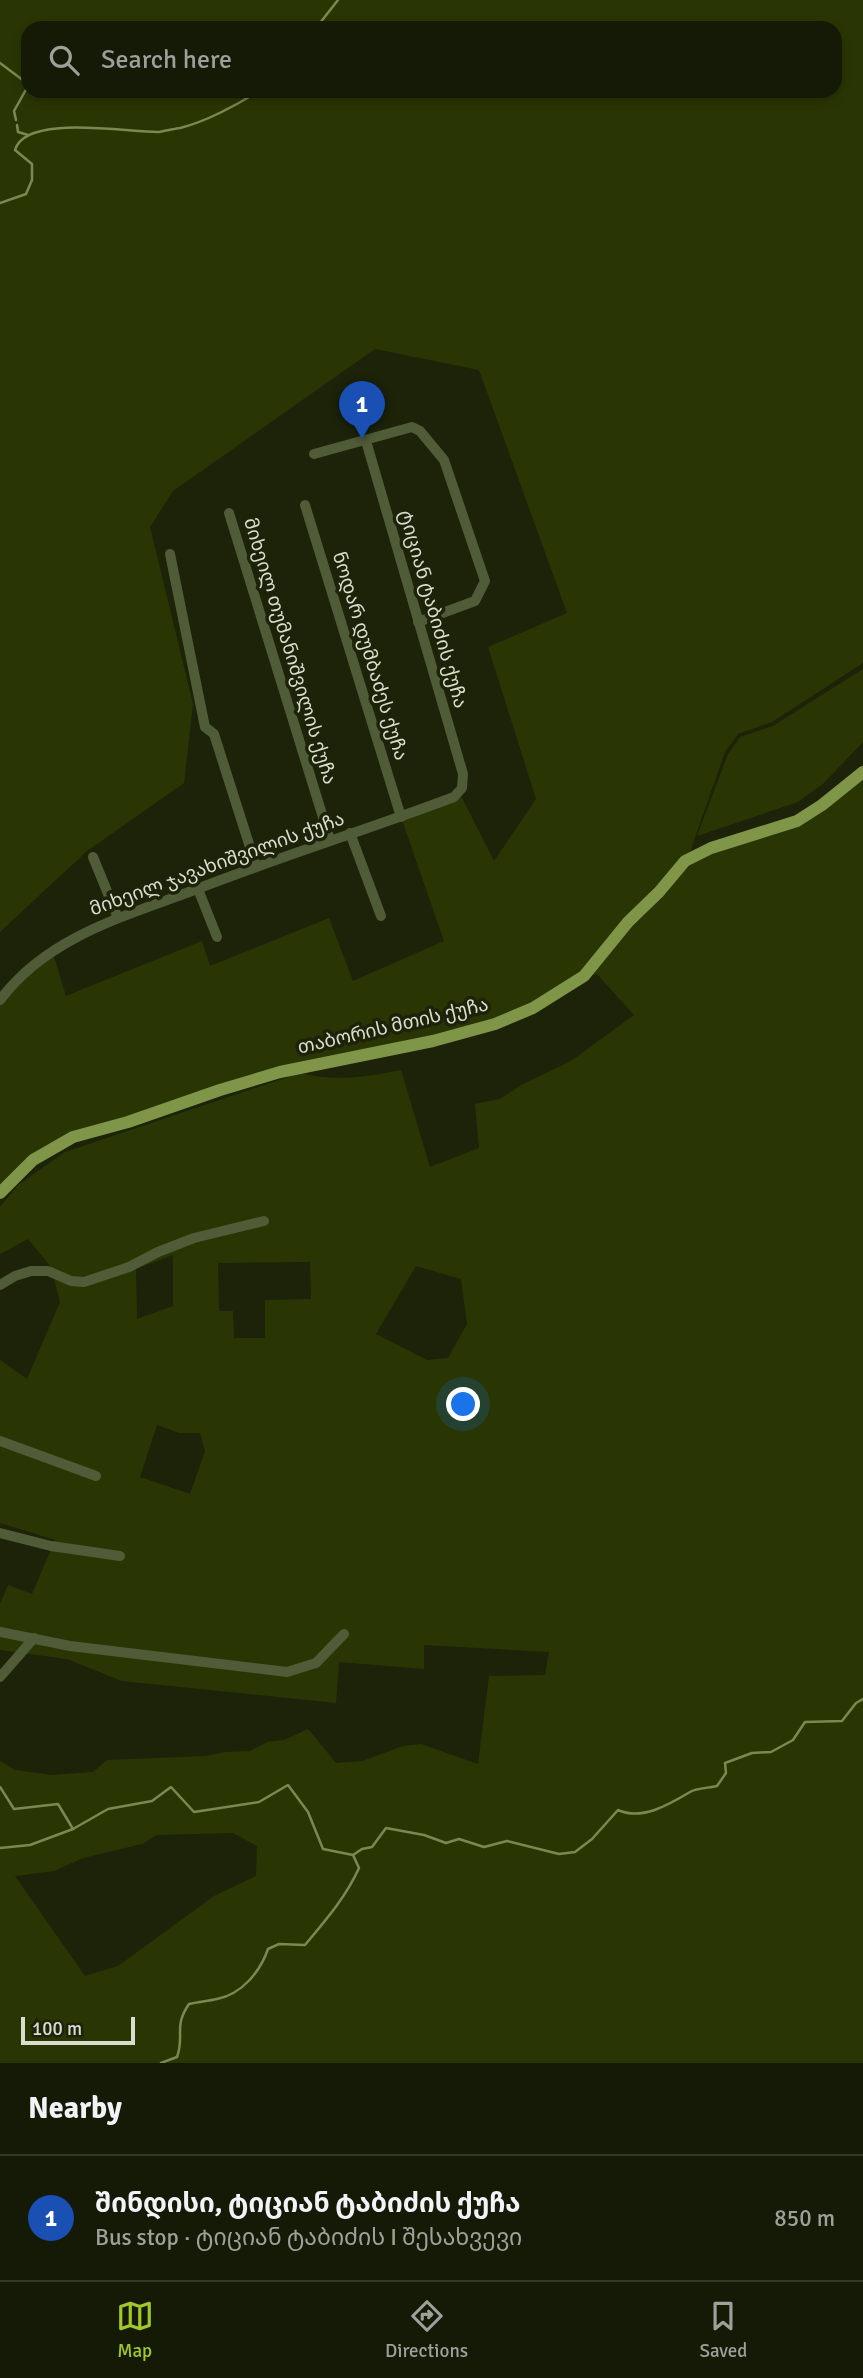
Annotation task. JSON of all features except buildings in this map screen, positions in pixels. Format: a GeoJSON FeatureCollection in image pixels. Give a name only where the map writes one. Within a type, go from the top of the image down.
{"type":"FeatureCollection","features":[{"type":"Feature","properties":{"kind":"main road","name":"თაბორის მთის ქუჩა"},"geometry":{"type":"LineString","coordinates":[[0,1193],[33,1160],[73,1137],[265,1077],[324,1062],[433,1041],[495,1024],[533,1008],[584,976],[628,922],[659,892],[685,861],[720,844],[797,821],[822,806],[863,772]]}},
{"type":"Feature","properties":{"kind":"street"},"geometry":{"type":"LineString","coordinates":[[314,454],[412,427],[420,431],[444,460],[484,575],[484,586],[475,601],[418,622]]}},
{"type":"Feature","properties":{"kind":"street","name":"ტიციან ტაბიძის ქუჩა"},"geometry":{"type":"LineString","coordinates":[[366,441],[463,774],[462,788]]}},
{"type":"Feature","properties":{"kind":"street","name":"ნოდარ დუმბაძეს ქუჩა"},"geometry":{"type":"LineString","coordinates":[[305,505],[401,817]]}},
{"type":"Feature","properties":{"kind":"street","name":"მიხეილ თუმანიშვილის ქუჩა"},"geometry":{"type":"LineString","coordinates":[[229,513],[330,840]]}},
{"type":"Feature","properties":{"kind":"street"},"geometry":{"type":"LineString","coordinates":[[170,554],[205,727],[214,733],[256,866]]}},
{"type":"Feature","properties":{"kind":"street","name":"მიხეილ ჯავახიშვილის ქუჩა"},"geometry":{"type":"LineString","coordinates":[[0,1000],[8,989],[52,950],[98,926],[256,866],[454,797],[462,788]]}},
{"type":"Feature","properties":{"kind":"street"},"geometry":{"type":"LineString","coordinates":[[351,833],[381,916]]}},
{"type":"Feature","properties":{"kind":"street"},"geometry":{"type":"LineString","coordinates":[[93,857],[118,918]]}},
{"type":"Feature","properties":{"kind":"street"},"geometry":{"type":"LineString","coordinates":[[198,889],[217,937]]}},
{"type":"Feature","properties":{"kind":"street"},"geometry":{"type":"LineString","coordinates":[[0,1285],[15,1276],[32,1271],[48,1271],[72,1281],[84,1282],[129,1267],[194,1238],[264,1221]]}},
{"type":"Feature","properties":{"kind":"street"},"geometry":{"type":"LineString","coordinates":[[0,1441],[96,1476]]}},
{"type":"Feature","properties":{"kind":"street"},"geometry":{"type":"LineString","coordinates":[[0,1533],[51,1546],[120,1556]]}},
{"type":"Feature","properties":{"kind":"street"},"geometry":{"type":"LineString","coordinates":[[0,1632],[70,1646],[287,1672],[316,1663],[344,1634]]}},
{"type":"Feature","properties":{"kind":"street"},"geometry":{"type":"LineString","coordinates":[[0,1677],[34,1638]]}},
{"type":"Feature","properties":{"kind":"green space"},"geometry":{"type":"Polygon","coordinates":[[[0,0],[863,0],[863,663],[772,722],[738,734],[725,752],[690,852],[794,823],[863,772],[863,2063],[0,2063],[0,1761],[15,1770],[51,1775],[93,1772],[107,1760],[206,1756],[250,1751],[267,1742],[284,1740],[308,1729],[336,1763],[362,1761],[403,1746],[421,1744],[478,1764],[489,1676],[545,1675],[549,1652],[424,1645],[424,1669],[339,1662],[336,1703],[122,1681],[67,1659],[0,1650],[0,1604],[8,1585],[32,1594],[55,1540],[0,1523],[0,1360],[27,1379],[60,1302],[51,1267],[28,1239],[0,1254],[0,1207],[18,1185],[65,1152],[300,1073],[350,1078],[401,1070],[430,1167],[479,1148],[475,1104],[500,1099],[523,1084],[571,1061],[634,1015],[597,974],[584,976],[495,1024],[324,1062],[73,1137],[0,1193],[0,1000],[52,950],[66,996],[202,941],[210,966],[329,918],[353,981],[444,941],[401,817],[454,797],[462,798],[494,861],[536,799],[488,647],[567,613],[479,370],[375,349],[173,491],[150,527],[193,704],[184,783],[87,851],[0,932],[0,0]],[[173,1255],[136,1269],[137,1319],[173,1306],[173,1255]],[[310,1262],[218,1263],[219,1311],[233,1311],[234,1338],[265,1338],[265,1300],[311,1299],[310,1262]],[[416,1266],[376,1334],[427,1360],[448,1358],[467,1324],[461,1279],[416,1266]],[[157,1425],[140,1477],[190,1494],[205,1451],[200,1433],[179,1433],[157,1425]],[[233,1833],[157,1835],[142,1844],[83,1858],[54,1871],[15,1876],[85,1976],[118,1966],[214,1896],[256,1876],[257,1846],[233,1833]]]}},
{"type":"Feature","properties":{"kind":"green space"},"geometry":{"type":"Polygon","coordinates":[[[863,669],[863,742],[824,783],[798,802],[697,836],[728,754],[740,737],[773,726],[863,669]]]}},
{"type":"Feature","properties":{"kind":"waterway"},"geometry":{"type":"LineString","coordinates":[[322,21],[338,0]]}},
{"type":"Feature","properties":{"kind":"waterway"},"geometry":{"type":"LineString","coordinates":[[0,63],[21,79]]}},
{"type":"Feature","properties":{"kind":"waterway"},"geometry":{"type":"LineString","coordinates":[[16,120],[14,111],[21,98]]}},
{"type":"Feature","properties":{"kind":"waterway"},"geometry":{"type":"LineString","coordinates":[[0,203],[26,194],[32,180],[32,164],[15,150],[23,139],[38,132],[57,128],[161,132],[190,125],[247,98]]}},
{"type":"Feature","properties":{"kind":"waterway"},"geometry":{"type":"LineString","coordinates":[[17,125],[18,132],[28,135]]}},
{"type":"Feature","properties":{"kind":"waterway"},"geometry":{"type":"LineString","coordinates":[[353,1855],[372,1847],[386,1828],[424,1835],[446,1843],[459,1839],[484,1847],[507,1841],[559,1854],[575,1852],[592,1839],[618,1810],[637,1814],[655,1810],[693,1791],[717,1786],[726,1773],[725,1763],[752,1753],[771,1752],[793,1740],[805,1722],[842,1721],[856,1703],[863,1699]]}},
{"type":"Feature","properties":{"kind":"waterway"},"geometry":{"type":"LineString","coordinates":[[0,1787],[14,1809],[58,1804],[73,1829],[108,1809],[152,1801],[171,1787],[194,1812],[259,1802],[288,1785],[308,1812],[323,1849],[353,1855]]}},
{"type":"Feature","properties":{"kind":"waterway"},"geometry":{"type":"LineString","coordinates":[[0,1848],[30,1845],[73,1829]]}},
{"type":"Feature","properties":{"kind":"waterway"},"geometry":{"type":"LineString","coordinates":[[161,2063],[177,2057],[180,2025],[189,2004],[214,2000],[242,1987],[255,1974],[268,1949],[279,1944],[305,1945],[354,1879],[359,1868],[353,1855]]}},
{"type":"Feature","properties":{"kind":"place","name":"შინდისი, ტიციან ტაბიძის ქუჩა"},"geometry":{"type":"Point","coordinates":[362,439]}}]}
